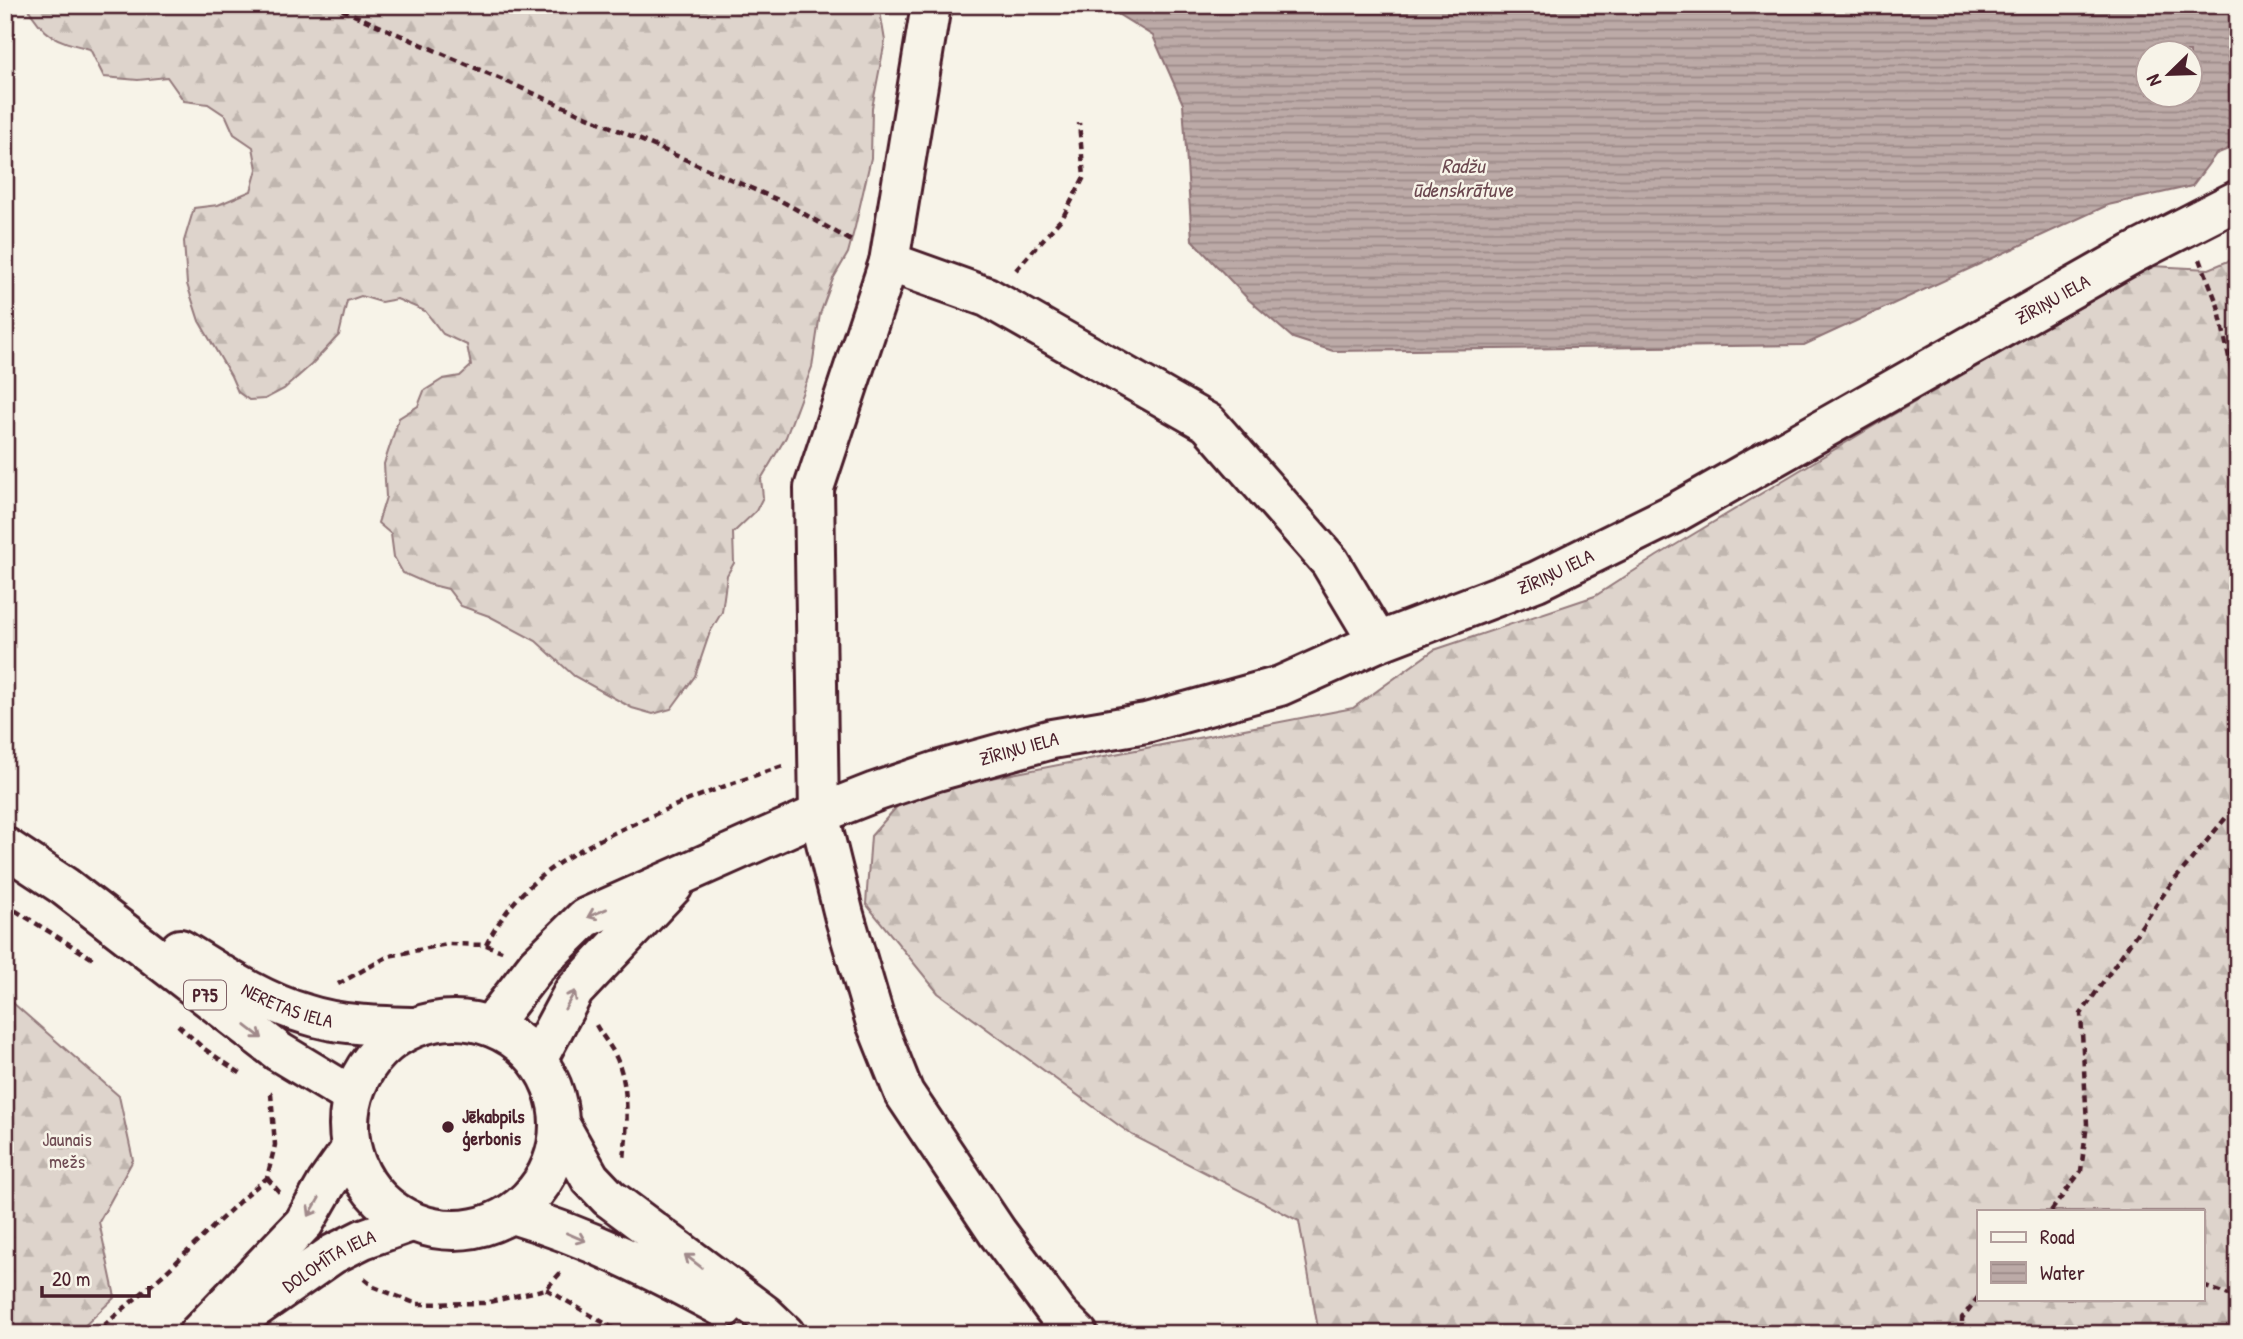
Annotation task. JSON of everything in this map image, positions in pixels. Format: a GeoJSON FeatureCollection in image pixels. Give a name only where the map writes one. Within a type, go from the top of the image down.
{"type":"FeatureCollection","features":[{"type":"Feature","properties":{"kind":"street"},"geometry":{"type":"LineString","coordinates":[[931,5],[889,262],[814,488],[819,814],[876,1023],[904,1093],[997,1232],[1058,1314],[1078,1334]]}},
{"type":"Feature","properties":{"kind":"street","name":"ZĪRIŅU IELA"},"geometry":{"type":"LineString","coordinates":[[682,876],[819,814],[937,771],[1039,742],[1146,723],[1280,686],[1378,642],[1537,581],[1675,513],[2134,253],[2238,200]]}},
{"type":"Feature","properties":{"kind":"street"},"geometry":{"type":"LineString","coordinates":[[889,262],[987,297],[1208,423],[1330,562],[1378,642]]}},
{"type":"Feature","properties":{"kind":"street","name":"NERETAS IELA"},"geometry":{"type":"LineString","coordinates":[[5,847],[64,886],[279,1052],[352,1096]]}},
{"type":"Feature","properties":{"kind":"street"},"geometry":{"type":"LineString","coordinates":[[490,1026],[537,965],[584,918],[682,876]]}},
{"type":"Feature","properties":{"kind":"street"},"geometry":{"type":"LineString","coordinates":[[537,1060],[574,991],[682,876]]}},
{"type":"Feature","properties":{"kind":"street","name":"NERETAS IELA"},"geometry":{"type":"LineString","coordinates":[[64,886],[103,900],[215,971],[273,1002],[307,1015],[370,1025],[412,1027]]}},
{"type":"Feature","properties":{"kind":"street"},"geometry":{"type":"LineString","coordinates":[[438,1020],[464,1020],[490,1026],[516,1040],[537,1060],[553,1089],[559,1123],[554,1158],[538,1189],[512,1214],[488,1225],[463,1231],[436,1230],[411,1222],[390,1210],[372,1193],[359,1172],[351,1149],[348,1123],[352,1096],[365,1068],[386,1044],[412,1027],[438,1020]]}},
{"type":"Feature","properties":{"kind":"street"},"geometry":{"type":"LineString","coordinates":[[559,1123],[590,1178],[610,1198],[764,1314],[785,1334]]}},
{"type":"Feature","properties":{"kind":"street","name":"DOLOMĪTA IELA"},"geometry":{"type":"LineString","coordinates":[[198,1334],[304,1223],[351,1149]]}},
{"type":"Feature","properties":{"kind":"street"},"geometry":{"type":"LineString","coordinates":[[512,1214],[544,1223],[651,1269],[773,1334]]}},
{"type":"Feature","properties":{"kind":"street","name":"DOLOMĪTA IELA"},"geometry":{"type":"LineString","coordinates":[[218,1334],[332,1254],[363,1239],[411,1222]]}},
{"type":"Feature","properties":{"kind":"path"},"geometry":{"type":"LineString","coordinates":[[331,5],[785,203],[889,262]]}},
{"type":"Feature","properties":{"kind":"path"},"geometry":{"type":"LineString","coordinates":[[1014,272],[1063,217],[1084,177],[1079,123]]}},
{"type":"Feature","properties":{"kind":"path"},"geometry":{"type":"LineString","coordinates":[[2187,225],[2218,306],[2238,399]]}},
{"type":"Feature","properties":{"kind":"path"},"geometry":{"type":"LineString","coordinates":[[486,945],[500,919],[520,895],[550,869],[589,844],[702,793],[818,754]]}},
{"type":"Feature","properties":{"kind":"path"},"geometry":{"type":"LineString","coordinates":[[2052,1210],[2081,1171],[2087,1124],[2081,1014],[2168,888],[2238,803]]}},
{"type":"Feature","properties":{"kind":"path"},"geometry":{"type":"LineString","coordinates":[[5,904],[101,964]]}},
{"type":"Feature","properties":{"kind":"path"},"geometry":{"type":"LineString","coordinates":[[307,1015],[337,984],[389,956],[447,944],[486,945],[537,965]]}},
{"type":"Feature","properties":{"kind":"path"},"geometry":{"type":"LineString","coordinates":[[574,991],[617,1059],[625,1095],[627,1125],[624,1165],[610,1198]]}},
{"type":"Feature","properties":{"kind":"path"},"geometry":{"type":"LineString","coordinates":[[169,1017],[203,1048],[248,1079]]}},
{"type":"Feature","properties":{"kind":"path"},"geometry":{"type":"LineString","coordinates":[[94,1334],[164,1274],[267,1178],[275,1145],[271,1094],[279,1052]]}},
{"type":"Feature","properties":{"kind":"path"},"geometry":{"type":"LineString","coordinates":[[260,1087],[271,1094]]}},
{"type":"Feature","properties":{"kind":"path"},"geometry":{"type":"LineString","coordinates":[[267,1178],[304,1223]]}},
{"type":"Feature","properties":{"kind":"path"},"geometry":{"type":"LineString","coordinates":[[332,1254],[374,1287],[417,1304],[485,1303],[546,1289],[587,1242]]}},
{"type":"Feature","properties":{"kind":"path"},"geometry":{"type":"LineString","coordinates":[[2204,1286],[2238,1298]]}},
{"type":"Feature","properties":{"kind":"path"},"geometry":{"type":"LineString","coordinates":[[546,1289],[623,1334]]}},
{"type":"Feature","properties":{"kind":"path"},"geometry":{"type":"LineString","coordinates":[[1962,1334],[1962,1318],[1977,1299]]}},
{"type":"Feature","properties":{"kind":"green space"},"geometry":{"type":"Polygon","coordinates":[[[26,5],[879,5],[885,41],[872,108],[871,158],[848,253],[833,279],[820,314],[812,367],[786,437],[761,479],[763,497],[756,511],[733,533],[734,563],[727,575],[722,612],[710,632],[695,676],[671,709],[653,714],[632,708],[574,676],[536,641],[489,616],[461,606],[448,589],[403,573],[394,557],[391,534],[378,523],[386,497],[384,464],[399,418],[418,406],[424,391],[443,379],[460,376],[471,366],[467,345],[443,334],[425,311],[397,299],[381,302],[361,296],[347,301],[339,335],[284,389],[265,399],[249,400],[238,392],[199,321],[187,284],[184,241],[194,208],[218,205],[251,191],[257,169],[253,147],[234,134],[226,116],[208,104],[184,101],[167,77],[138,80],[104,77],[90,49],[52,36],[39,25],[26,5]]]}},
{"type":"Feature","properties":{"kind":"green space"},"geometry":{"type":"Polygon","coordinates":[[[2238,257],[2238,1334],[1319,1334],[1299,1221],[1132,1135],[938,993],[866,904],[871,836],[908,794],[1353,708],[1434,650],[1595,596],[1882,421],[2152,266],[2209,269],[2238,257]]]}},
{"type":"Feature","properties":{"kind":"green space","name":"Jaunais mežs"},"geometry":{"type":"Polygon","coordinates":[[[5,996],[119,1096],[133,1160],[99,1222],[115,1297],[76,1334],[5,1334],[5,996]]]}},
{"type":"Feature","properties":{"kind":"water","name":"Radžu ūdenskrātuve"},"geometry":{"type":"Polygon","coordinates":[[[1103,5],[2238,5],[2238,145],[2216,154],[2192,186],[2108,205],[1804,345],[1333,351],[1293,338],[1249,300],[1192,240],[1183,104],[1153,36],[1103,5]]]}},
{"type":"Feature","properties":{"kind":"place","name":"Jēkabpils ģerbonis"},"geometry":{"type":"Point","coordinates":[448,1127]}}]}
